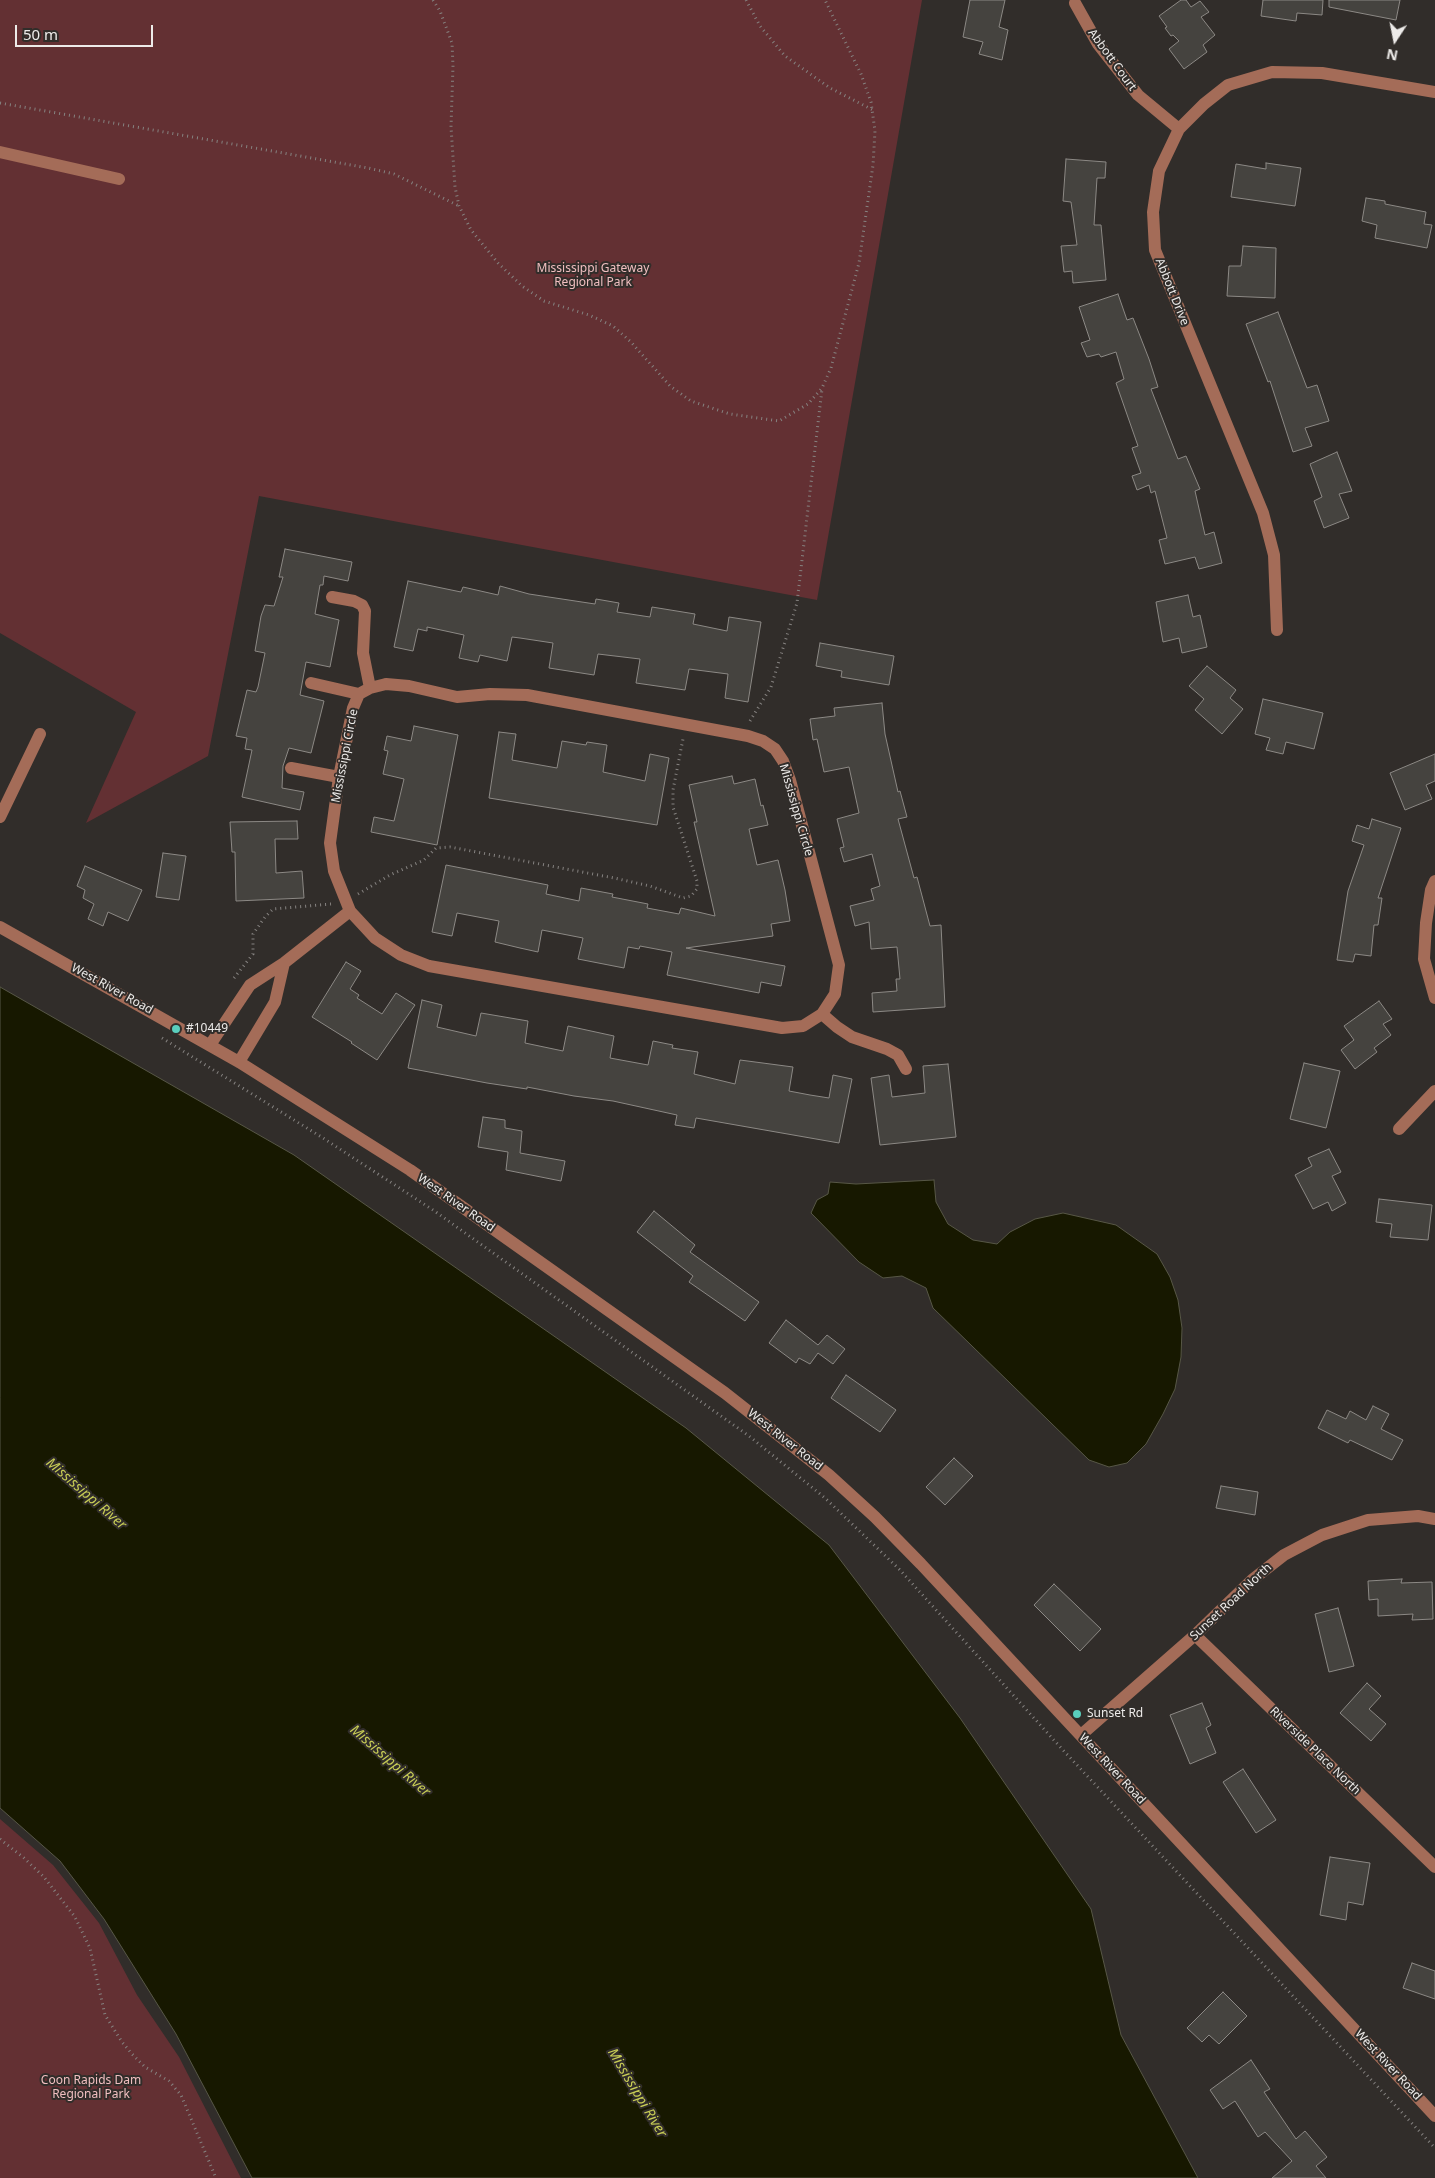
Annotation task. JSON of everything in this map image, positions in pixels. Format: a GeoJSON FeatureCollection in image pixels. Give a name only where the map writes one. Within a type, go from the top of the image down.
{"type":"FeatureCollection","features":[{"type":"Feature","properties":{"kind":"street","name":"Abbott Court"},"geometry":{"type":"LineString","coordinates":[[1075,4],[1098,44],[1138,95],[1180,129]]}},
{"type":"Feature","properties":{"kind":"street","name":"Abbott Drive"},"geometry":{"type":"LineString","coordinates":[[1277,630],[1274,555],[1263,513],[1155,250],[1152,212],[1159,171],[1180,129],[1204,104],[1228,85],[1272,72],[1322,73],[1435,92]]}},
{"type":"Feature","properties":{"kind":"street"},"geometry":{"type":"LineString","coordinates":[[0,152],[119,179]]}},
{"type":"Feature","properties":{"kind":"street"},"geometry":{"type":"LineString","coordinates":[[311,683],[365,691],[365,611],[362,605],[354,601],[332,597]]}},
{"type":"Feature","properties":{"kind":"street","name":"Mississippi Circle"},"geometry":{"type":"LineString","coordinates":[[386,684],[409,686],[457,697],[490,694],[526,695],[748,736],[763,741],[775,749],[783,761],[790,780],[839,965],[835,994],[822,1014],[803,1026],[782,1028],[429,966],[401,955],[376,938],[350,910],[334,871],[330,843],[339,777],[353,708],[365,691],[386,684]]}},
{"type":"Feature","properties":{"kind":"street"},"geometry":{"type":"LineString","coordinates":[[0,817],[40,734]]}},
{"type":"Feature","properties":{"kind":"street"},"geometry":{"type":"LineString","coordinates":[[291,768],[339,777]]}},
{"type":"Feature","properties":{"kind":"street"},"geometry":{"type":"LineString","coordinates":[[1435,881],[1431,890],[1426,923],[1424,959],[1435,998]]}},
{"type":"Feature","properties":{"kind":"street"},"geometry":{"type":"LineString","coordinates":[[205,1042],[250,985],[284,963],[350,910]]}},
{"type":"Feature","properties":{"kind":"street","name":"West River Road"},"geometry":{"type":"LineString","coordinates":[[0,927],[239,1062],[410,1170],[725,1393],[802,1452],[898,1540],[1435,2116]]}},
{"type":"Feature","properties":{"kind":"street"},"geometry":{"type":"LineString","coordinates":[[239,1062],[275,1002],[284,963]]}},
{"type":"Feature","properties":{"kind":"street"},"geometry":{"type":"LineString","coordinates":[[822,1014],[852,1037],[887,1049],[898,1055],[906,1070]]}},
{"type":"Feature","properties":{"kind":"street"},"geometry":{"type":"LineString","coordinates":[[1399,1129],[1435,1091]]}},
{"type":"Feature","properties":{"kind":"street","name":"Sunset Road North"},"geometry":{"type":"LineString","coordinates":[[1081,1735],[1195,1635],[1252,1580],[1284,1555],[1322,1535],[1368,1520],[1418,1516],[1435,1519]]}},
{"type":"Feature","properties":{"kind":"street","name":"Riverside Place North"},"geometry":{"type":"LineString","coordinates":[[1195,1635],[1435,1867]]}},
{"type":"Feature","properties":{"kind":"path"},"geometry":{"type":"LineString","coordinates":[[433,0],[440,11],[452,43],[452,127],[455,187],[459,206],[471,230],[498,263],[522,286],[544,301],[590,315],[613,326],[631,342],[670,386],[691,401],[730,414],[779,421],[800,410],[822,388]]}},
{"type":"Feature","properties":{"kind":"path"},"geometry":{"type":"LineString","coordinates":[[746,0],[760,26],[785,56],[830,88],[873,110]]}},
{"type":"Feature","properties":{"kind":"path"},"geometry":{"type":"LineString","coordinates":[[748,736],[751,717],[771,687],[797,603],[822,388],[830,368],[862,245],[875,149],[873,110],[860,74],[825,0]]}},
{"type":"Feature","properties":{"kind":"path"},"geometry":{"type":"LineString","coordinates":[[0,103],[368,168],[394,174],[459,206]]}},
{"type":"Feature","properties":{"kind":"path"},"geometry":{"type":"LineString","coordinates":[[232,981],[253,954],[253,934],[273,909],[327,906],[361,892],[390,874],[424,860],[436,848],[450,847],[614,878],[650,886],[682,898],[691,896],[697,890],[697,881],[673,807],[673,790],[686,725]]}},
{"type":"Feature","properties":{"kind":"path"},"geometry":{"type":"LineString","coordinates":[[153,1033],[315,1132],[434,1210],[749,1436],[825,1498],[899,1569],[1062,1749],[1435,2148]]}},
{"type":"Feature","properties":{"kind":"path"},"geometry":{"type":"LineString","coordinates":[[192,1058],[205,1042]]}},
{"type":"Feature","properties":{"kind":"path"},"geometry":{"type":"LineString","coordinates":[[0,1839],[44,1877],[74,1917],[90,1948],[105,2015],[132,2054],[145,2067],[169,2081],[181,2095],[216,2178]]}},
{"type":"Feature","properties":{"kind":"green space","name":"Mississippi Gateway Regional Park"},"geometry":{"type":"Polygon","coordinates":[[[0,0],[922,0],[817,600],[259,496],[208,756],[86,823],[136,712],[0,633],[0,0]]]}},
{"type":"Feature","properties":{"kind":"green space","name":"Coon Rapids Dam Regional Park"},"geometry":{"type":"Polygon","coordinates":[[[0,1819],[53,1865],[99,1923],[137,1995],[179,2057],[241,2178],[0,2178],[0,1819]]]}},
{"type":"Feature","properties":{"kind":"water","name":"Mississippi River"},"geometry":{"type":"Polygon","coordinates":[[[0,987],[294,1155],[686,1428],[829,1545],[960,1718],[1091,1909],[1121,2035],[1198,2178],[252,2178],[176,2034],[104,1919],[60,1861],[0,1808],[0,987]]]}},
{"type":"Feature","properties":{"kind":"water"},"geometry":{"type":"Polygon","coordinates":[[[934,1180],[936,1202],[948,1224],[973,1240],[997,1244],[1010,1232],[1035,1219],[1063,1213],[1116,1225],[1157,1254],[1170,1277],[1178,1300],[1182,1328],[1181,1357],[1175,1389],[1163,1414],[1146,1444],[1127,1463],[1109,1467],[1089,1460],[933,1308],[926,1288],[902,1276],[883,1278],[859,1262],[811,1213],[817,1200],[828,1194],[830,1182],[856,1184],[934,1180]]]}},
{"type":"Feature","properties":{"kind":"building"},"geometry":{"type":"Polygon","coordinates":[[[970,0],[1005,0],[999,27],[1008,30],[1002,60],[979,54],[983,42],[963,37],[970,0]]]}},
{"type":"Feature","properties":{"kind":"building"},"geometry":{"type":"Polygon","coordinates":[[[1181,0],[1186,0],[1191,7],[1200,1],[1209,12],[1201,17],[1215,35],[1203,45],[1207,52],[1184,69],[1169,49],[1179,41],[1173,35],[1171,36],[1159,16],[1181,0]]]}},
{"type":"Feature","properties":{"kind":"building"},"geometry":{"type":"Polygon","coordinates":[[[1263,0],[1323,0],[1322,15],[1297,13],[1296,21],[1261,16],[1263,0]]]}},
{"type":"Feature","properties":{"kind":"building"},"geometry":{"type":"Polygon","coordinates":[[[1329,0],[1400,0],[1396,20],[1329,7],[1329,0]]]}},
{"type":"Feature","properties":{"kind":"building"},"geometry":{"type":"Polygon","coordinates":[[[1066,159],[1106,162],[1105,178],[1097,178],[1094,225],[1101,225],[1106,280],[1073,283],[1072,271],[1064,272],[1061,246],[1077,245],[1071,202],[1063,201],[1066,159]]]}},
{"type":"Feature","properties":{"kind":"building"},"geometry":{"type":"Polygon","coordinates":[[[1266,163],[1301,168],[1295,206],[1231,197],[1236,164],[1266,169],[1266,163]]]}},
{"type":"Feature","properties":{"kind":"building"},"geometry":{"type":"Polygon","coordinates":[[[1366,198],[1385,201],[1385,204],[1426,212],[1424,224],[1432,225],[1427,248],[1375,238],[1377,225],[1362,221],[1366,198]]]}},
{"type":"Feature","properties":{"kind":"building"},"geometry":{"type":"Polygon","coordinates":[[[1243,246],[1276,248],[1275,298],[1227,296],[1229,266],[1241,266],[1243,246]]]}},
{"type":"Feature","properties":{"kind":"building"},"geometry":{"type":"Polygon","coordinates":[[[1118,294],[1127,320],[1133,318],[1149,359],[1158,387],[1151,389],[1178,459],[1186,456],[1200,489],[1195,491],[1205,535],[1214,532],[1222,563],[1199,569],[1195,557],[1165,564],[1159,540],[1167,538],[1155,491],[1151,493],[1149,485],[1137,490],[1132,476],[1141,473],[1132,448],[1138,446],[1116,383],[1124,379],[1116,352],[1101,357],[1099,354],[1087,357],[1081,343],[1090,340],[1079,307],[1118,294]]]}},
{"type":"Feature","properties":{"kind":"building"},"geometry":{"type":"Polygon","coordinates":[[[1278,312],[1307,388],[1317,385],[1329,421],[1305,428],[1312,446],[1293,452],[1270,381],[1268,382],[1246,324],[1278,312]]]}},
{"type":"Feature","properties":{"kind":"building"},"geometry":{"type":"Polygon","coordinates":[[[1337,452],[1352,491],[1339,494],[1349,518],[1324,528],[1314,501],[1322,497],[1310,464],[1337,452]]]}},
{"type":"Feature","properties":{"kind":"building"},"geometry":{"type":"Polygon","coordinates":[[[285,549],[352,562],[348,581],[324,576],[323,585],[320,585],[315,614],[339,620],[330,667],[306,662],[300,695],[324,701],[311,753],[289,748],[283,766],[282,788],[304,792],[300,810],[242,797],[252,750],[245,749],[247,738],[236,736],[247,690],[256,692],[258,687],[265,653],[255,651],[261,616],[265,605],[274,606],[283,577],[279,577],[285,549]]]}},
{"type":"Feature","properties":{"kind":"building"},"geometry":{"type":"Polygon","coordinates":[[[408,581],[461,592],[463,587],[498,595],[500,586],[529,594],[595,604],[596,599],[619,603],[617,612],[650,617],[652,607],[695,614],[693,624],[727,631],[729,617],[761,622],[748,702],[725,698],[728,674],[689,669],[685,690],[636,683],[640,659],[598,654],[594,675],[549,668],[553,643],[512,637],[507,661],[480,655],[478,662],[459,658],[464,635],[427,627],[427,631],[418,629],[413,651],[394,647],[408,581]]]}},
{"type":"Feature","properties":{"kind":"building"},"geometry":{"type":"Polygon","coordinates":[[[1188,595],[1193,617],[1200,615],[1207,647],[1182,653],[1179,638],[1163,642],[1156,602],[1188,595]]]}},
{"type":"Feature","properties":{"kind":"building"},"geometry":{"type":"Polygon","coordinates":[[[820,643],[894,656],[889,685],[841,677],[842,671],[816,666],[820,643]]]}},
{"type":"Feature","properties":{"kind":"building"},"geometry":{"type":"Polygon","coordinates":[[[1207,666],[1236,690],[1230,698],[1243,709],[1222,734],[1195,710],[1204,699],[1189,686],[1207,666]]]}},
{"type":"Feature","properties":{"kind":"building"},"geometry":{"type":"Polygon","coordinates":[[[1263,699],[1323,713],[1314,749],[1286,742],[1283,754],[1266,750],[1270,738],[1255,734],[1263,699]]]}},
{"type":"Feature","properties":{"kind":"building"},"geometry":{"type":"Polygon","coordinates":[[[882,703],[885,734],[898,792],[900,791],[907,817],[898,819],[914,878],[917,877],[930,926],[941,925],[945,1007],[873,1012],[872,993],[897,991],[896,979],[900,979],[897,947],[871,949],[869,922],[855,926],[850,906],[874,900],[871,889],[880,886],[872,854],[844,862],[840,848],[844,847],[837,819],[859,813],[849,767],[824,772],[817,739],[813,740],[810,719],[835,716],[834,708],[882,703]]]}},
{"type":"Feature","properties":{"kind":"building"},"geometry":{"type":"Polygon","coordinates":[[[414,726],[458,735],[437,845],[371,832],[374,817],[394,821],[404,779],[383,774],[388,751],[384,750],[387,736],[411,741],[414,726]]]}},
{"type":"Feature","properties":{"kind":"building"},"geometry":{"type":"Polygon","coordinates":[[[499,732],[516,734],[512,760],[557,768],[562,741],[586,745],[587,742],[607,745],[603,772],[645,781],[650,754],[669,758],[657,825],[489,798],[499,732]]]}},
{"type":"Feature","properties":{"kind":"building"},"geometry":{"type":"Polygon","coordinates":[[[1435,754],[1435,781],[1426,785],[1432,799],[1405,810],[1390,773],[1435,754]]]}},
{"type":"Feature","properties":{"kind":"building"},"geometry":{"type":"Polygon","coordinates":[[[732,776],[734,784],[755,779],[761,806],[763,805],[768,825],[749,829],[757,865],[778,860],[790,921],[771,924],[773,936],[686,948],[785,966],[781,986],[761,982],[759,993],[667,975],[672,952],[640,946],[639,949],[628,947],[624,968],[578,959],[583,938],[542,930],[538,952],[520,948],[495,942],[499,921],[457,913],[452,936],[432,932],[446,865],[548,885],[546,894],[579,901],[581,888],[613,894],[612,897],[648,904],[647,908],[679,914],[681,908],[715,916],[694,822],[697,822],[689,785],[732,776]]]}},
{"type":"Feature","properties":{"kind":"building"},"geometry":{"type":"Polygon","coordinates":[[[1372,819],[1401,828],[1378,898],[1382,898],[1378,925],[1374,925],[1371,956],[1355,954],[1353,962],[1337,960],[1348,891],[1364,845],[1352,841],[1357,825],[1369,829],[1372,819]]]}},
{"type":"Feature","properties":{"kind":"building"},"geometry":{"type":"Polygon","coordinates":[[[297,821],[298,839],[275,839],[276,873],[302,871],[304,898],[236,901],[235,852],[232,852],[230,822],[297,821]]]}},
{"type":"Feature","properties":{"kind":"building"},"geometry":{"type":"Polygon","coordinates":[[[163,853],[186,856],[179,900],[156,897],[163,853]]]}},
{"type":"Feature","properties":{"kind":"building"},"geometry":{"type":"Polygon","coordinates":[[[85,866],[142,890],[128,921],[108,912],[103,926],[88,919],[94,904],[83,898],[85,890],[77,886],[85,866]]]}},
{"type":"Feature","properties":{"kind":"building"},"geometry":{"type":"Polygon","coordinates":[[[346,962],[361,971],[350,989],[359,995],[357,998],[382,1014],[396,993],[415,1005],[377,1060],[312,1017],[346,962]]]}},
{"type":"Feature","properties":{"kind":"building"},"geometry":{"type":"Polygon","coordinates":[[[422,1000],[442,1005],[437,1027],[476,1036],[481,1013],[528,1021],[525,1043],[563,1051],[568,1026],[614,1036],[610,1058],[648,1065],[653,1041],[673,1045],[672,1048],[698,1052],[694,1074],[735,1084],[740,1060],[793,1067],[789,1091],[810,1095],[829,1098],[833,1075],[852,1079],[839,1143],[696,1118],[694,1128],[675,1125],[677,1115],[613,1101],[527,1087],[527,1089],[487,1083],[408,1068],[422,1000]]]}},
{"type":"Feature","properties":{"kind":"building"},"geometry":{"type":"Polygon","coordinates":[[[1379,1001],[1392,1019],[1383,1024],[1391,1035],[1374,1048],[1377,1052],[1355,1069],[1341,1050],[1354,1040],[1344,1026],[1379,1001]]]}},
{"type":"Feature","properties":{"kind":"building"},"geometry":{"type":"Polygon","coordinates":[[[1304,1063],[1340,1071],[1326,1128],[1290,1119],[1304,1063]]]}},
{"type":"Feature","properties":{"kind":"building"},"geometry":{"type":"Polygon","coordinates":[[[948,1064],[956,1137],[880,1145],[871,1078],[889,1075],[892,1097],[925,1093],[923,1066],[948,1064]]]}},
{"type":"Feature","properties":{"kind":"building"},"geometry":{"type":"Polygon","coordinates":[[[483,1117],[505,1120],[505,1128],[522,1131],[520,1153],[565,1161],[561,1181],[506,1170],[508,1152],[478,1147],[483,1117]]]}},
{"type":"Feature","properties":{"kind":"building"},"geometry":{"type":"Polygon","coordinates":[[[1329,1149],[1341,1172],[1332,1176],[1346,1203],[1332,1211],[1328,1202],[1313,1209],[1295,1175],[1312,1166],[1308,1158],[1329,1149]]]}},
{"type":"Feature","properties":{"kind":"building"},"geometry":{"type":"Polygon","coordinates":[[[1379,1199],[1432,1205],[1428,1240],[1390,1237],[1392,1224],[1376,1222],[1379,1199]]]}},
{"type":"Feature","properties":{"kind":"building"},"geometry":{"type":"Polygon","coordinates":[[[654,1211],[695,1245],[690,1252],[759,1302],[745,1321],[689,1282],[693,1276],[637,1232],[654,1211]]]}},
{"type":"Feature","properties":{"kind":"building"},"geometry":{"type":"Polygon","coordinates":[[[786,1320],[818,1345],[827,1335],[845,1349],[833,1364],[818,1353],[810,1364],[799,1358],[796,1363],[769,1343],[786,1320]]]}},
{"type":"Feature","properties":{"kind":"building"},"geometry":{"type":"Polygon","coordinates":[[[846,1375],[896,1410],[880,1432],[831,1398],[846,1375]]]}},
{"type":"Feature","properties":{"kind":"building"},"geometry":{"type":"Polygon","coordinates":[[[1373,1406],[1389,1414],[1381,1429],[1403,1440],[1392,1460],[1350,1440],[1348,1443],[1318,1428],[1327,1410],[1346,1419],[1350,1411],[1366,1420],[1373,1406]]]}},
{"type":"Feature","properties":{"kind":"building"},"geometry":{"type":"Polygon","coordinates":[[[954,1458],[973,1476],[945,1505],[926,1487],[954,1458]]]}},
{"type":"Feature","properties":{"kind":"building"},"geometry":{"type":"Polygon","coordinates":[[[1221,1486],[1258,1492],[1255,1515],[1216,1508],[1221,1486]]]}},
{"type":"Feature","properties":{"kind":"building"},"geometry":{"type":"Polygon","coordinates":[[[1402,1579],[1401,1583],[1432,1582],[1433,1619],[1412,1620],[1413,1614],[1378,1616],[1378,1599],[1369,1600],[1368,1581],[1402,1579]]]}},
{"type":"Feature","properties":{"kind":"building"},"geometry":{"type":"Polygon","coordinates":[[[1054,1584],[1101,1629],[1080,1651],[1034,1605],[1054,1584]]]}},
{"type":"Feature","properties":{"kind":"building"},"geometry":{"type":"Polygon","coordinates":[[[1338,1608],[1354,1666],[1329,1672],[1315,1614],[1338,1608]]]}},
{"type":"Feature","properties":{"kind":"building"},"geometry":{"type":"Polygon","coordinates":[[[1367,1683],[1381,1696],[1369,1709],[1386,1724],[1371,1741],[1340,1713],[1367,1683]]]}},
{"type":"Feature","properties":{"kind":"building"},"geometry":{"type":"Polygon","coordinates":[[[1202,1703],[1211,1725],[1206,1728],[1216,1753],[1190,1764],[1170,1715],[1202,1703]]]}},
{"type":"Feature","properties":{"kind":"building"},"geometry":{"type":"Polygon","coordinates":[[[1243,1769],[1276,1820],[1256,1833],[1223,1782],[1243,1769]]]}},
{"type":"Feature","properties":{"kind":"building"},"geometry":{"type":"Polygon","coordinates":[[[1330,1857],[1370,1863],[1363,1905],[1348,1902],[1346,1920],[1320,1915],[1330,1857]]]}},
{"type":"Feature","properties":{"kind":"building"},"geometry":{"type":"Polygon","coordinates":[[[1412,1963],[1435,1971],[1435,1999],[1403,1988],[1412,1963]]]}},
{"type":"Feature","properties":{"kind":"building"},"geometry":{"type":"Polygon","coordinates":[[[1223,1992],[1247,2016],[1219,2044],[1209,2035],[1202,2042],[1187,2028],[1223,1992]]]}},
{"type":"Feature","properties":{"kind":"building"},"geometry":{"type":"Polygon","coordinates":[[[1251,2060],[1270,2089],[1264,2092],[1296,2139],[1305,2131],[1327,2157],[1316,2166],[1326,2178],[1272,2178],[1292,2161],[1265,2132],[1258,2137],[1235,2101],[1223,2109],[1210,2090],[1251,2060]]]}},
{"type":"Feature","properties":{"kind":"place","name":"#10449"},"geometry":{"type":"Point","coordinates":[176,1029]}},
{"type":"Feature","properties":{"kind":"place","name":"Sunset Rd"},"geometry":{"type":"Point","coordinates":[1077,1714]}}]}
